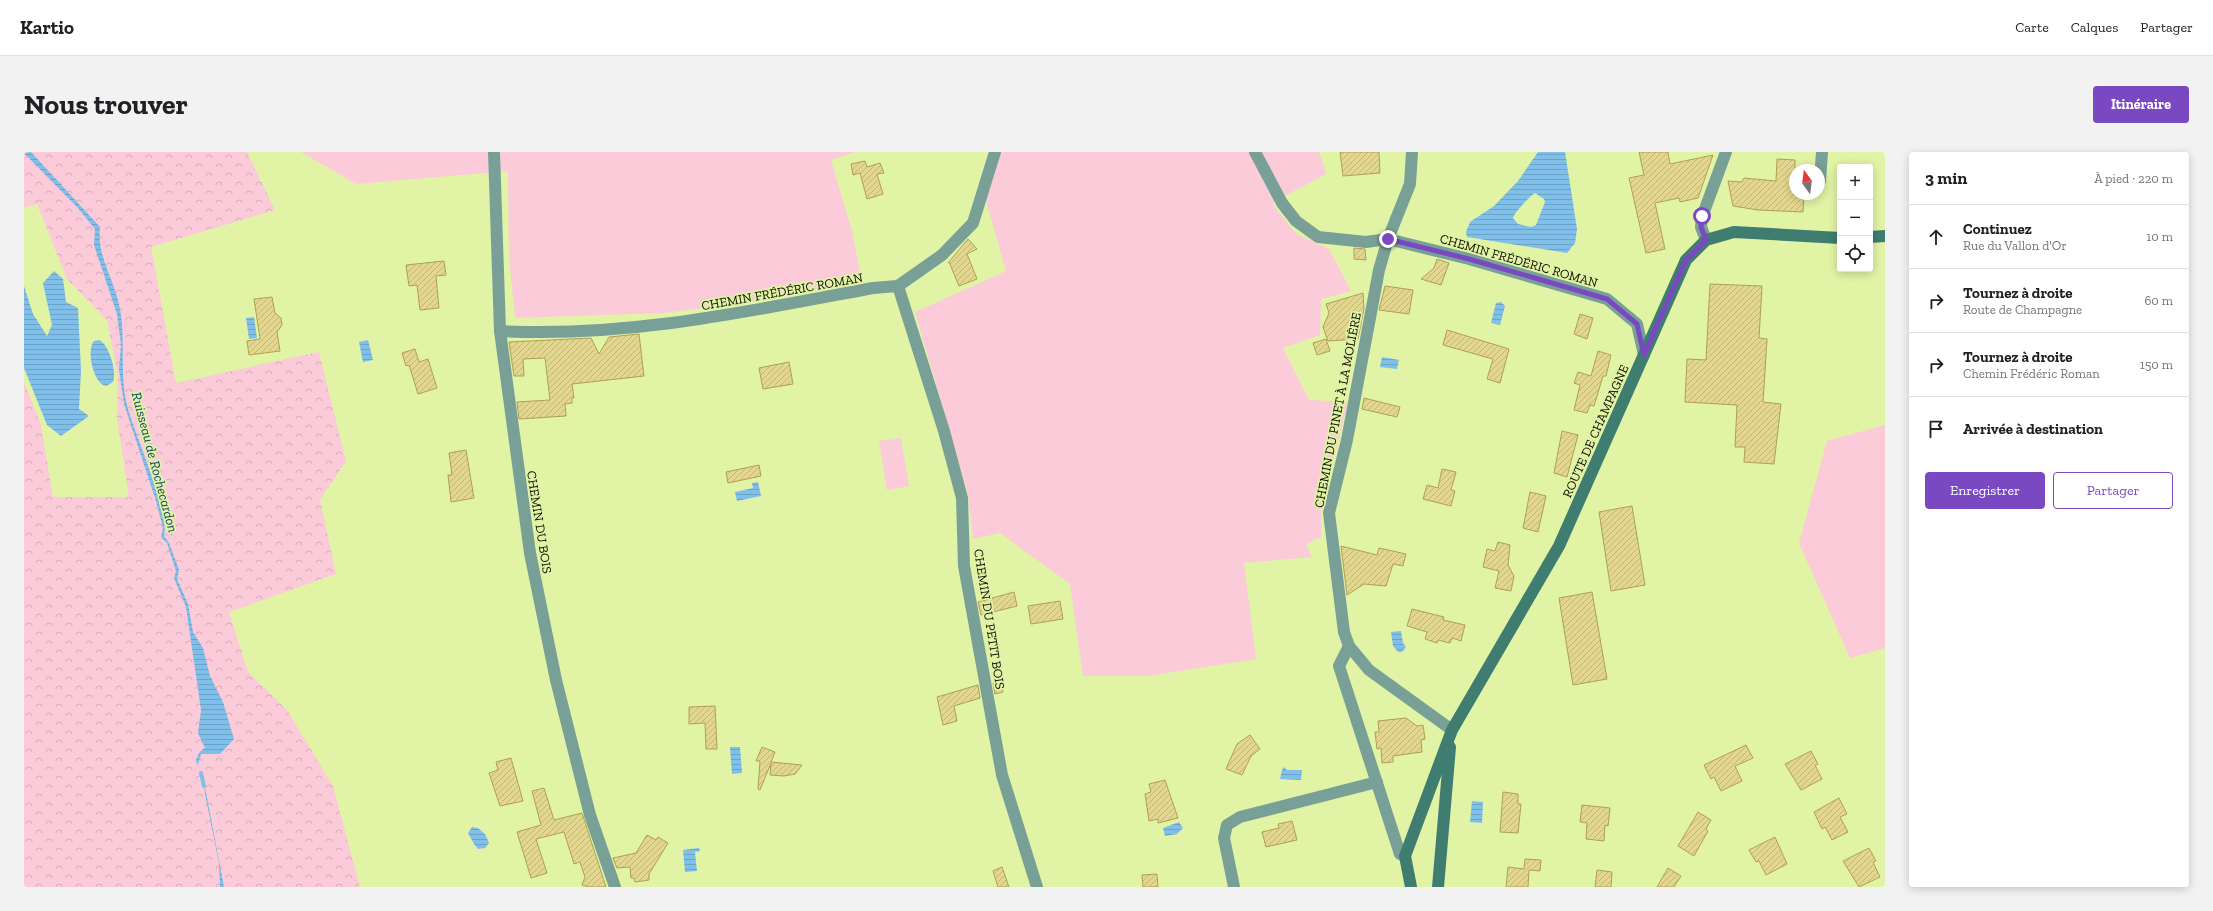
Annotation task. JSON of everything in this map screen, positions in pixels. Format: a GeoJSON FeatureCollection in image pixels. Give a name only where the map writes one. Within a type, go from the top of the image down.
{"type":"FeatureCollection","features":[{"type":"Feature","properties":{"kind":"street","name":"CHEMIN DU BOIS"},"geometry":{"type":"LineString","coordinates":[[494,152],[500,331],[530,553],[556,680],[590,814],[615,887]]}},
{"type":"Feature","properties":{"kind":"street"},"geometry":{"type":"LineString","coordinates":[[898,286],[942,255],[973,223],[996,152]]}},
{"type":"Feature","properties":{"kind":"street","name":"CHEMIN FRÉDÉRIC ROMAN"},"geometry":{"type":"LineString","coordinates":[[1255,152],[1282,203],[1296,221],[1318,237],[1366,242],[1388,239],[1469,259],[1607,299],[1637,324],[1644,355]]}},
{"type":"Feature","properties":{"kind":"street","name":"CHEMIN DU PINET À LA MOLIÈRE"},"geometry":{"type":"LineString","coordinates":[[1349,646],[1344,632],[1329,513],[1347,440],[1369,320],[1388,239],[1410,184],[1412,152]]}},
{"type":"Feature","properties":{"kind":"street"},"geometry":{"type":"LineString","coordinates":[[1706,240],[1701,227],[1702,216],[1726,152]]}},
{"type":"Feature","properties":{"kind":"street"},"geometry":{"type":"LineString","coordinates":[[1821,164],[1822,152]]}},
{"type":"Feature","properties":{"kind":"street","name":"ROUTE DE CHAMPAGNE"},"geometry":{"type":"LineString","coordinates":[[1405,856],[1452,730],[1559,546],[1686,260],[1706,240],[1734,232],[1837,238]]}},
{"type":"Feature","properties":{"kind":"street"},"geometry":{"type":"LineString","coordinates":[[1873,237],[1885,236]]}},
{"type":"Feature","properties":{"kind":"street","name":"CHEMIN FRÉDÉRIC ROMAN"},"geometry":{"type":"LineString","coordinates":[[500,331],[542,334],[679,324],[873,288],[898,286]]}},
{"type":"Feature","properties":{"kind":"street","name":"CHEMIN DU PETIT BOIS"},"geometry":{"type":"LineString","coordinates":[[898,286],[944,431],[962,498],[964,566],[1002,775],[1037,887]]}},
{"type":"Feature","properties":{"kind":"street"},"geometry":{"type":"LineString","coordinates":[[1411,887],[1405,856],[1400,854],[1340,666],[1349,646],[1369,670],[1452,730]]}},
{"type":"Feature","properties":{"kind":"street","name":"ROUTE DE CHAMPAGNE"},"geometry":{"type":"LineString","coordinates":[[1438,887],[1452,730]]}},
{"type":"Feature","properties":{"kind":"street"},"geometry":{"type":"LineString","coordinates":[[1234,887],[1224,838],[1227,825],[1240,817],[1377,782]]}},
{"type":"Feature","properties":{"kind":"green space"},"geometry":{"type":"Polygon","coordinates":[[[24,152],[247,152],[275,210],[151,247],[176,383],[319,352],[346,461],[320,500],[336,574],[229,612],[248,672],[287,710],[333,786],[360,887],[24,887],[24,382],[41,425],[53,497],[129,497],[117,418],[118,378],[107,320],[67,279],[37,204],[24,208],[24,152]]]}},
{"type":"Feature","properties":{"kind":"green space"},"geometry":{"type":"Polygon","coordinates":[[[301,152],[855,152],[831,160],[852,231],[862,283],[774,299],[664,313],[515,318],[509,255],[508,171],[356,184],[301,152]]]}},
{"type":"Feature","properties":{"kind":"green space"},"geometry":{"type":"Polygon","coordinates":[[[1000,152],[1319,152],[1326,174],[1272,203],[1296,234],[1329,249],[1351,291],[1321,299],[1320,335],[1283,348],[1309,400],[1348,402],[1321,512],[1321,537],[1306,544],[1312,557],[1244,563],[1256,659],[1148,676],[1083,676],[1070,584],[1000,533],[973,539],[968,494],[915,312],[1006,271],[986,201],[1000,152]]]}},
{"type":"Feature","properties":{"kind":"green space"},"geometry":{"type":"Polygon","coordinates":[[[1885,425],[1885,648],[1850,658],[1799,543],[1827,441],[1885,425]]]}},
{"type":"Feature","properties":{"kind":"green space"},"geometry":{"type":"Polygon","coordinates":[[[901,438],[909,486],[887,490],[879,441],[901,438]]]}},
{"type":"Feature","properties":{"kind":"water"},"geometry":{"type":"Polygon","coordinates":[[[31,152],[100,227],[100,245],[102,254],[120,310],[123,338],[124,392],[127,405],[157,492],[162,510],[164,536],[169,543],[179,570],[177,579],[188,604],[193,632],[203,648],[210,676],[223,702],[234,739],[220,754],[201,754],[198,765],[196,762],[198,756],[205,748],[198,733],[201,710],[186,607],[174,578],[176,571],[167,543],[161,537],[163,528],[156,501],[124,404],[119,369],[121,345],[117,314],[94,245],[95,229],[77,207],[24,153],[31,152]]]}},
{"type":"Feature","properties":{"kind":"water"},"geometry":{"type":"Polygon","coordinates":[[[1538,152],[1565,152],[1577,229],[1575,243],[1567,253],[1467,237],[1466,232],[1470,222],[1494,206],[1518,181],[1538,152]],[[1535,193],[1522,205],[1513,218],[1518,224],[1531,227],[1536,225],[1545,202],[1544,199],[1535,193]]]}},
{"type":"Feature","properties":{"kind":"water"},"geometry":{"type":"Polygon","coordinates":[[[54,271],[63,279],[66,302],[78,308],[81,371],[79,409],[89,416],[61,436],[47,425],[24,368],[24,286],[33,314],[47,336],[52,325],[43,283],[54,271]]]}},
{"type":"Feature","properties":{"kind":"water"},"geometry":{"type":"Polygon","coordinates":[[[1501,302],[1505,306],[1500,325],[1491,323],[1496,303],[1501,302]]]}},
{"type":"Feature","properties":{"kind":"water"},"geometry":{"type":"Polygon","coordinates":[[[254,317],[257,338],[249,339],[246,318],[254,317]]]}},
{"type":"Feature","properties":{"kind":"water"},"geometry":{"type":"Polygon","coordinates":[[[99,340],[109,352],[113,365],[113,382],[106,386],[101,384],[94,373],[92,366],[92,345],[94,341],[99,340]]]}},
{"type":"Feature","properties":{"kind":"water"},"geometry":{"type":"Polygon","coordinates":[[[368,340],[373,360],[363,362],[359,342],[368,340]]]}},
{"type":"Feature","properties":{"kind":"water"},"geometry":{"type":"Polygon","coordinates":[[[1382,357],[1399,360],[1397,369],[1380,367],[1382,357]]]}},
{"type":"Feature","properties":{"kind":"water"},"geometry":{"type":"Polygon","coordinates":[[[758,482],[761,496],[737,501],[735,492],[753,488],[752,483],[758,482]]]}},
{"type":"Feature","properties":{"kind":"water"},"geometry":{"type":"Polygon","coordinates":[[[1401,631],[1403,643],[1406,647],[1402,652],[1398,652],[1393,646],[1391,632],[1401,631]]]}},
{"type":"Feature","properties":{"kind":"water"},"geometry":{"type":"Polygon","coordinates":[[[730,747],[740,747],[742,773],[732,774],[730,747]]]}},
{"type":"Feature","properties":{"kind":"water"},"geometry":{"type":"Polygon","coordinates":[[[1284,767],[1287,770],[1302,770],[1301,780],[1280,779],[1284,767]]]}},
{"type":"Feature","properties":{"kind":"water"},"geometry":{"type":"Polygon","coordinates":[[[204,782],[224,887],[220,887],[219,863],[205,794],[204,782]]]}},
{"type":"Feature","properties":{"kind":"water"},"geometry":{"type":"Polygon","coordinates":[[[1472,801],[1483,802],[1482,823],[1470,822],[1472,801]]]}},
{"type":"Feature","properties":{"kind":"water"},"geometry":{"type":"Polygon","coordinates":[[[1179,822],[1183,828],[1177,834],[1165,836],[1163,828],[1179,822]]]}},
{"type":"Feature","properties":{"kind":"water"},"geometry":{"type":"Polygon","coordinates":[[[472,827],[478,828],[485,834],[489,843],[485,848],[478,849],[474,844],[468,833],[472,827]]]}},
{"type":"Feature","properties":{"kind":"water"},"geometry":{"type":"Polygon","coordinates":[[[699,848],[700,851],[695,852],[697,871],[685,872],[683,850],[699,848]]]}},
{"type":"Feature","properties":{"kind":"building"},"geometry":{"type":"Polygon","coordinates":[[[1340,152],[1379,152],[1380,173],[1343,176],[1340,152]]]}},
{"type":"Feature","properties":{"kind":"building"},"geometry":{"type":"Polygon","coordinates":[[[1639,152],[1668,152],[1670,164],[1713,155],[1698,198],[1680,202],[1679,198],[1655,203],[1665,249],[1646,253],[1629,178],[1644,175],[1639,152]]]}},
{"type":"Feature","properties":{"kind":"building"},"geometry":{"type":"Polygon","coordinates":[[[1777,159],[1795,160],[1795,164],[1789,164],[1789,200],[1804,200],[1803,212],[1758,210],[1733,206],[1728,181],[1742,182],[1744,178],[1776,181],[1777,159]]]}},
{"type":"Feature","properties":{"kind":"building"},"geometry":{"type":"Polygon","coordinates":[[[865,161],[867,167],[880,163],[884,173],[877,174],[883,194],[867,199],[860,173],[853,175],[851,164],[865,161]]]}},
{"type":"Feature","properties":{"kind":"building"},"geometry":{"type":"Polygon","coordinates":[[[968,239],[977,249],[967,254],[977,279],[959,286],[949,262],[948,263],[968,239]]]}},
{"type":"Feature","properties":{"kind":"building"},"geometry":{"type":"Polygon","coordinates":[[[1354,248],[1365,249],[1366,260],[1354,259],[1354,248]]]}},
{"type":"Feature","properties":{"kind":"building"},"geometry":{"type":"Polygon","coordinates":[[[1437,259],[1449,263],[1441,285],[1421,279],[1434,268],[1437,259]]]}},
{"type":"Feature","properties":{"kind":"building"},"geometry":{"type":"Polygon","coordinates":[[[444,261],[446,275],[436,276],[439,308],[420,310],[417,285],[409,286],[406,265],[444,261]]]}},
{"type":"Feature","properties":{"kind":"building"},"geometry":{"type":"Polygon","coordinates":[[[1710,284],[1762,286],[1759,338],[1767,339],[1763,402],[1781,404],[1774,464],[1744,462],[1745,447],[1735,447],[1737,405],[1685,402],[1687,359],[1706,360],[1710,284]]]}},
{"type":"Feature","properties":{"kind":"building"},"geometry":{"type":"Polygon","coordinates":[[[1385,286],[1413,290],[1409,314],[1379,310],[1385,286]]]}},
{"type":"Feature","properties":{"kind":"building"},"geometry":{"type":"Polygon","coordinates":[[[1363,293],[1364,309],[1358,339],[1328,341],[1323,327],[1329,313],[1326,304],[1363,293]]]}},
{"type":"Feature","properties":{"kind":"building"},"geometry":{"type":"Polygon","coordinates":[[[272,297],[275,313],[281,318],[282,325],[277,332],[280,351],[249,355],[247,341],[260,339],[254,299],[272,297]]]}},
{"type":"Feature","properties":{"kind":"building"},"geometry":{"type":"Polygon","coordinates":[[[1580,314],[1593,318],[1587,339],[1574,334],[1580,314]]]}},
{"type":"Feature","properties":{"kind":"building"},"geometry":{"type":"Polygon","coordinates":[[[1447,330],[1509,349],[1500,383],[1487,379],[1493,359],[1443,345],[1447,330]]]}},
{"type":"Feature","properties":{"kind":"building"},"geometry":{"type":"Polygon","coordinates":[[[639,334],[644,376],[572,384],[574,398],[572,398],[572,403],[565,404],[566,416],[519,419],[517,402],[550,400],[545,358],[523,359],[524,376],[514,376],[509,342],[591,338],[599,354],[609,337],[639,334]]]}},
{"type":"Feature","properties":{"kind":"building"},"geometry":{"type":"Polygon","coordinates":[[[1326,339],[1330,351],[1317,355],[1313,343],[1326,339]]]}},
{"type":"Feature","properties":{"kind":"building"},"geometry":{"type":"Polygon","coordinates":[[[415,349],[419,362],[428,359],[437,388],[418,394],[409,365],[406,366],[402,353],[415,349]]]}},
{"type":"Feature","properties":{"kind":"building"},"geometry":{"type":"Polygon","coordinates":[[[1598,351],[1611,355],[1606,376],[1603,376],[1594,406],[1590,405],[1587,413],[1574,410],[1580,385],[1574,383],[1578,372],[1591,376],[1598,351]]]}},
{"type":"Feature","properties":{"kind":"building"},"geometry":{"type":"Polygon","coordinates":[[[789,362],[793,384],[763,389],[759,368],[789,362]]]}},
{"type":"Feature","properties":{"kind":"building"},"geometry":{"type":"Polygon","coordinates":[[[1364,398],[1400,407],[1397,417],[1362,409],[1364,398]]]}},
{"type":"Feature","properties":{"kind":"building"},"geometry":{"type":"Polygon","coordinates":[[[1562,431],[1578,435],[1567,477],[1554,473],[1562,431]]]}},
{"type":"Feature","properties":{"kind":"building"},"geometry":{"type":"Polygon","coordinates":[[[466,450],[474,498],[451,502],[448,475],[452,475],[449,453],[466,450]]]}},
{"type":"Feature","properties":{"kind":"building"},"geometry":{"type":"Polygon","coordinates":[[[759,465],[761,476],[728,483],[726,472],[759,465]]]}},
{"type":"Feature","properties":{"kind":"building"},"geometry":{"type":"Polygon","coordinates":[[[1442,469],[1456,472],[1451,490],[1455,491],[1451,506],[1423,499],[1427,485],[1438,488],[1442,469]]]}},
{"type":"Feature","properties":{"kind":"building"},"geometry":{"type":"Polygon","coordinates":[[[1530,492],[1546,496],[1538,532],[1523,528],[1530,492]]]}},
{"type":"Feature","properties":{"kind":"building"},"geometry":{"type":"Polygon","coordinates":[[[1632,506],[1645,585],[1611,591],[1599,512],[1632,506]]]}},
{"type":"Feature","properties":{"kind":"building"},"geometry":{"type":"Polygon","coordinates":[[[1498,542],[1510,545],[1508,565],[1514,576],[1511,591],[1495,588],[1499,571],[1483,567],[1487,549],[1495,551],[1498,542]]]}},
{"type":"Feature","properties":{"kind":"building"},"geometry":{"type":"Polygon","coordinates":[[[1341,546],[1377,555],[1379,548],[1406,554],[1403,566],[1393,564],[1386,586],[1364,584],[1347,595],[1341,546]]]}},
{"type":"Feature","properties":{"kind":"building"},"geometry":{"type":"Polygon","coordinates":[[[1014,592],[1017,606],[981,615],[978,602],[1014,592]]]}},
{"type":"Feature","properties":{"kind":"building"},"geometry":{"type":"Polygon","coordinates":[[[1592,592],[1607,679],[1573,685],[1559,598],[1592,592]]]}},
{"type":"Feature","properties":{"kind":"building"},"geometry":{"type":"Polygon","coordinates":[[[1060,601],[1063,619],[1031,624],[1028,606],[1060,601]]]}},
{"type":"Feature","properties":{"kind":"building"},"geometry":{"type":"Polygon","coordinates":[[[1412,609],[1444,617],[1443,620],[1465,625],[1461,641],[1452,638],[1450,643],[1438,640],[1437,643],[1425,639],[1427,632],[1407,626],[1412,609]]]}},
{"type":"Feature","properties":{"kind":"building"},"geometry":{"type":"Polygon","coordinates":[[[1001,681],[1003,692],[995,694],[993,683],[1001,681]]]}},
{"type":"Feature","properties":{"kind":"building"},"geometry":{"type":"Polygon","coordinates":[[[978,685],[980,698],[954,706],[957,721],[943,725],[937,697],[978,685]]]}},
{"type":"Feature","properties":{"kind":"building"},"geometry":{"type":"Polygon","coordinates":[[[715,706],[717,749],[706,749],[705,723],[689,724],[689,707],[715,706]]]}},
{"type":"Feature","properties":{"kind":"building"},"geometry":{"type":"Polygon","coordinates":[[[1406,718],[1417,726],[1423,725],[1425,739],[1421,740],[1422,752],[1393,756],[1393,762],[1382,763],[1381,748],[1377,749],[1375,732],[1379,732],[1378,721],[1406,718]]]}},
{"type":"Feature","properties":{"kind":"building"},"geometry":{"type":"Polygon","coordinates":[[[1250,735],[1260,749],[1251,756],[1242,775],[1226,769],[1237,744],[1250,735]]]}},
{"type":"Feature","properties":{"kind":"building"},"geometry":{"type":"Polygon","coordinates":[[[1746,745],[1753,758],[1735,766],[1742,781],[1721,791],[1714,777],[1711,779],[1704,765],[1746,745]]]}},
{"type":"Feature","properties":{"kind":"building"},"geometry":{"type":"Polygon","coordinates":[[[762,747],[775,752],[771,762],[802,765],[795,774],[784,776],[770,775],[771,763],[760,790],[758,789],[760,761],[756,761],[762,747]]]}},
{"type":"Feature","properties":{"kind":"building"},"geometry":{"type":"Polygon","coordinates":[[[1811,751],[1818,764],[1815,765],[1822,779],[1801,790],[1785,764],[1811,751]]]}},
{"type":"Feature","properties":{"kind":"building"},"geometry":{"type":"Polygon","coordinates":[[[511,758],[523,801],[500,806],[489,773],[498,770],[496,762],[511,758]]]}},
{"type":"Feature","properties":{"kind":"building"},"geometry":{"type":"Polygon","coordinates":[[[1165,780],[1178,818],[1158,823],[1158,819],[1149,821],[1145,794],[1151,792],[1149,784],[1165,780]]]}},
{"type":"Feature","properties":{"kind":"building"},"geometry":{"type":"Polygon","coordinates":[[[544,788],[554,820],[582,813],[606,887],[589,887],[582,885],[585,877],[580,862],[574,864],[564,832],[536,839],[547,873],[531,878],[517,832],[541,825],[532,791],[544,788]]]}},
{"type":"Feature","properties":{"kind":"building"},"geometry":{"type":"Polygon","coordinates":[[[1503,792],[1518,794],[1518,804],[1521,804],[1518,833],[1500,832],[1503,792]]]}},
{"type":"Feature","properties":{"kind":"building"},"geometry":{"type":"Polygon","coordinates":[[[1839,798],[1847,814],[1840,817],[1848,832],[1832,840],[1825,827],[1822,829],[1814,812],[1839,798]]]}},
{"type":"Feature","properties":{"kind":"building"},"geometry":{"type":"Polygon","coordinates":[[[1582,805],[1610,808],[1608,826],[1605,825],[1604,841],[1586,839],[1587,823],[1580,822],[1582,805]]]}},
{"type":"Feature","properties":{"kind":"building"},"geometry":{"type":"Polygon","coordinates":[[[1698,812],[1711,820],[1706,829],[1708,831],[1694,856],[1678,846],[1698,812]]]}},
{"type":"Feature","properties":{"kind":"building"},"geometry":{"type":"Polygon","coordinates":[[[1292,821],[1297,840],[1266,847],[1262,832],[1279,828],[1278,824],[1292,821]]]}},
{"type":"Feature","properties":{"kind":"building"},"geometry":{"type":"Polygon","coordinates":[[[647,835],[656,840],[658,837],[668,843],[649,874],[649,880],[635,882],[634,878],[631,878],[630,867],[617,868],[613,858],[636,853],[647,835]]]}},
{"type":"Feature","properties":{"kind":"building"},"geometry":{"type":"Polygon","coordinates":[[[1775,837],[1787,864],[1766,875],[1759,861],[1756,862],[1749,850],[1775,837]]]}},
{"type":"Feature","properties":{"kind":"building"},"geometry":{"type":"Polygon","coordinates":[[[1869,848],[1876,861],[1873,862],[1880,877],[1859,887],[1843,861],[1869,848]]]}},
{"type":"Feature","properties":{"kind":"building"},"geometry":{"type":"Polygon","coordinates":[[[1525,859],[1541,860],[1540,871],[1529,870],[1528,887],[1506,887],[1508,867],[1524,869],[1525,859]]]}},
{"type":"Feature","properties":{"kind":"building"},"geometry":{"type":"Polygon","coordinates":[[[1002,867],[1009,887],[998,887],[993,871],[1002,867]]]}},
{"type":"Feature","properties":{"kind":"building"},"geometry":{"type":"Polygon","coordinates":[[[1668,868],[1681,876],[1674,887],[1657,887],[1668,868]]]}},
{"type":"Feature","properties":{"kind":"building"},"geometry":{"type":"Polygon","coordinates":[[[1597,870],[1612,872],[1611,887],[1595,887],[1597,870]]]}},
{"type":"Feature","properties":{"kind":"building"},"geometry":{"type":"Polygon","coordinates":[[[1157,874],[1158,887],[1143,887],[1142,875],[1157,874]]]}},
{"type":"Feature","properties":{"kind":"waterway","name":"Ruisseau de Rochecardon"},"geometry":{"type":"LineString","coordinates":[[201,773],[204,786]]}},
{"type":"Feature","properties":{"kind":"route"},"geometry":{"type":"LineString","coordinates":[[1388,239],[1469,259],[1607,299],[1637,324],[1644,355],[1686,260],[1706,240],[1701,227],[1702,216]]}}]}
